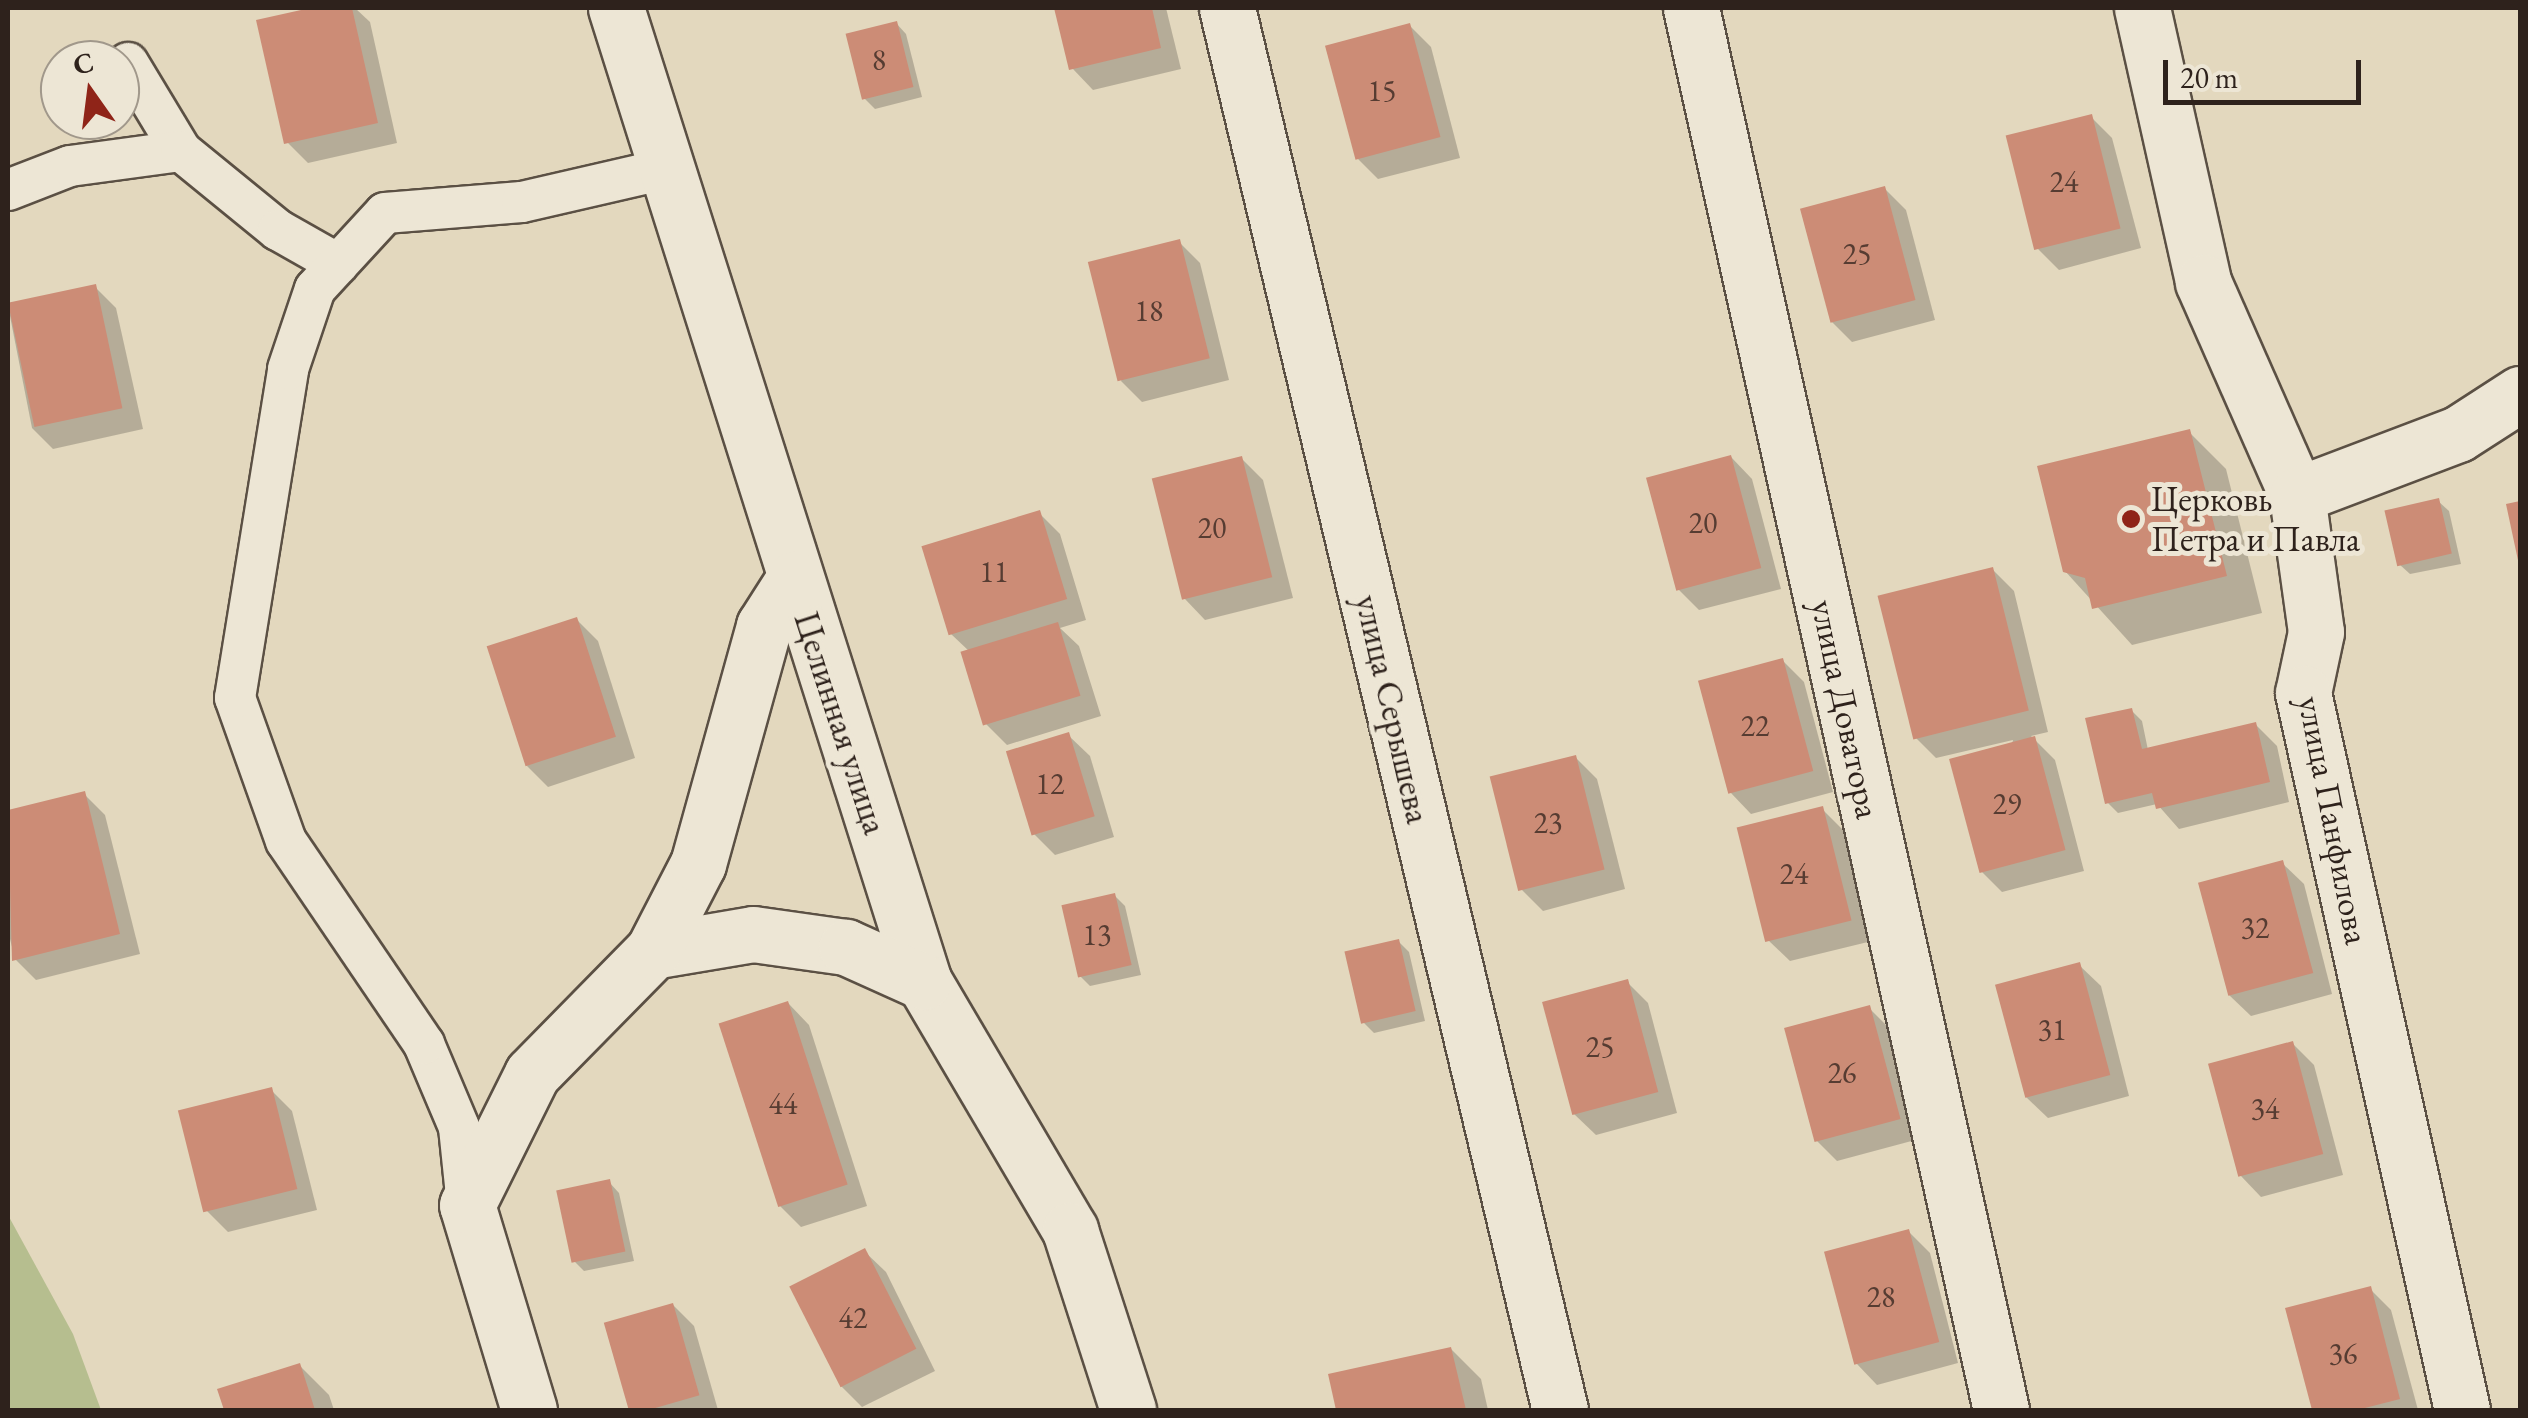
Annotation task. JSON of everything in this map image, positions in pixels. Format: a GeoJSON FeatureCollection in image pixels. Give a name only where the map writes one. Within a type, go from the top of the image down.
{"type":"FeatureCollection","features":[{"type":"Feature","properties":{"kind":"street","name":"Целинная улица"},"geometry":{"type":"LineString","coordinates":[[616,8],[924,982],[1070,1230],[1128,1410]]}},
{"type":"Feature","properties":{"kind":"street","name":"улица Серышева"},"geometry":{"type":"LineString","coordinates":[[1227,8],[1560,1410]]}},
{"type":"Feature","properties":{"kind":"street","name":"улица Доватора"},"geometry":{"type":"LineString","coordinates":[[1691,8],[2001,1410]]}},
{"type":"Feature","properties":{"kind":"street","name":"улица Панфилова"},"geometry":{"type":"LineString","coordinates":[[2142,8],[2203,282],[2297,494],[2316,632],[2304,694],[2462,1410]]}},
{"type":"Feature","properties":{"kind":"street"},"geometry":{"type":"LineString","coordinates":[[2297,494],[2458,434],[2520,394]]}},
{"type":"Feature","properties":{"kind":"street"},"geometry":{"type":"LineString","coordinates":[[529,1410],[467,1205],[532,1074],[653,951],[698,864],[764,626],[794,579]]}},
{"type":"Feature","properties":{"kind":"street"},"geometry":{"type":"LineString","coordinates":[[653,951],[753,934],[846,948],[924,982]]}},
{"type":"Feature","properties":{"kind":"lane"},"geometry":{"type":"LineString","coordinates":[[140,83],[180,151],[278,230],[338,264]]}},
{"type":"Feature","properties":{"kind":"lane"},"geometry":{"type":"LineString","coordinates":[[8,190],[70,166],[180,151]]}},
{"type":"Feature","properties":{"kind":"lane"},"geometry":{"type":"LineString","coordinates":[[467,1205],[460,1127],[424,1044],[286,841],[235,698],[288,369],[315,288],[385,213],[522,202],[665,169]]}},
{"type":"Feature","properties":{"kind":"green space"},"geometry":{"type":"Polygon","coordinates":[[[8,1215],[73,1334],[101,1410],[8,1410],[8,1215]]]}},
{"type":"Feature","properties":{"kind":"building"},"geometry":{"type":"Polygon","coordinates":[[[310,8],[352,8],[378,123],[284,144],[256,20],[310,8]]]}},
{"type":"Feature","properties":{"kind":"building"},"geometry":{"type":"Polygon","coordinates":[[[1054,8],[1152,8],[1161,48],[1069,70],[1054,8]]]}},
{"type":"Feature","properties":{"kind":"building"},"geometry":{"type":"Polygon","coordinates":[[[897,21],[913,87],[862,100],[846,34],[897,21]]]}},
{"type":"Feature","properties":{"kind":"building"},"geometry":{"type":"Polygon","coordinates":[[[1410,23],[1441,137],[1356,160],[1325,46],[1410,23]]]}},
{"type":"Feature","properties":{"kind":"building"},"geometry":{"type":"Polygon","coordinates":[[[2092,114],[2121,228],[2034,250],[2006,136],[2092,114]]]}},
{"type":"Feature","properties":{"kind":"building"},"geometry":{"type":"Polygon","coordinates":[[[1885,186],[1916,300],[1831,323],[1800,209],[1885,186]]]}},
{"type":"Feature","properties":{"kind":"building"},"geometry":{"type":"Polygon","coordinates":[[[1180,239],[1210,358],[1118,381],[1088,262],[1180,239]]]}},
{"type":"Feature","properties":{"kind":"building"},"geometry":{"type":"Polygon","coordinates":[[[96,284],[122,408],[34,427],[8,303],[96,284]]]}},
{"type":"Feature","properties":{"kind":"building","name":"Церковь Петра и Павла"},"geometry":{"type":"Polygon","coordinates":[[[2190,429],[2227,576],[2092,609],[2085,578],[2063,572],[2037,466],[2190,429]]]}},
{"type":"Feature","properties":{"kind":"building"},"geometry":{"type":"Polygon","coordinates":[[[1731,455],[1761,568],[1676,591],[1646,478],[1731,455]]]}},
{"type":"Feature","properties":{"kind":"building"},"geometry":{"type":"Polygon","coordinates":[[[1242,456],[1272,577],[1182,600],[1152,478],[1242,456]]]}},
{"type":"Feature","properties":{"kind":"building"},"geometry":{"type":"Polygon","coordinates":[[[2439,498],[2452,554],[2397,566],[2384,511],[2439,498]]]}},
{"type":"Feature","properties":{"kind":"building"},"geometry":{"type":"Polygon","coordinates":[[[2520,501],[2520,565],[2519,565],[2506,504],[2520,501]]]}},
{"type":"Feature","properties":{"kind":"building"},"geometry":{"type":"Polygon","coordinates":[[[1040,510],[1067,599],[949,635],[921,546],[1040,510]]]}},
{"type":"Feature","properties":{"kind":"building"},"geometry":{"type":"Polygon","coordinates":[[[1993,567],[2029,711],[1913,739],[1878,596],[1993,567]]]}},
{"type":"Feature","properties":{"kind":"building"},"geometry":{"type":"Polygon","coordinates":[[[577,617],[616,737],[526,766],[487,646],[577,617]]]}},
{"type":"Feature","properties":{"kind":"building"},"geometry":{"type":"Polygon","coordinates":[[[1058,622],[1081,696],[983,725],[960,652],[1058,622]]]}},
{"type":"Feature","properties":{"kind":"building"},"geometry":{"type":"Polygon","coordinates":[[[1783,658],[1813,771],[1728,794],[1698,681],[1783,658]]]}},
{"type":"Feature","properties":{"kind":"building"},"geometry":{"type":"Polygon","coordinates":[[[2132,708],[2142,749],[2256,722],[2270,782],[2156,809],[2152,793],[2105,804],[2085,718],[2132,708]]]}},
{"type":"Feature","properties":{"kind":"building"},"geometry":{"type":"Polygon","coordinates":[[[1069,732],[1095,816],[1032,835],[1006,751],[1069,732]]]}},
{"type":"Feature","properties":{"kind":"building"},"geometry":{"type":"Polygon","coordinates":[[[2035,736],[2066,850],[1980,873],[1949,759],[2035,736]]]}},
{"type":"Feature","properties":{"kind":"building"},"geometry":{"type":"Polygon","coordinates":[[[1576,755],[1605,869],[1518,891],[1490,777],[1576,755]]]}},
{"type":"Feature","properties":{"kind":"building"},"geometry":{"type":"Polygon","coordinates":[[[85,791],[120,934],[12,961],[8,810],[85,791]]]}},
{"type":"Feature","properties":{"kind":"building"},"geometry":{"type":"Polygon","coordinates":[[[1823,806],[1852,920],[1765,942],[1737,828],[1823,806]]]}},
{"type":"Feature","properties":{"kind":"building"},"geometry":{"type":"Polygon","coordinates":[[[2283,860],[2313,973],[2228,996],[2198,883],[2283,860]]]}},
{"type":"Feature","properties":{"kind":"building"},"geometry":{"type":"Polygon","coordinates":[[[1115,893],[1132,965],[1078,977],[1061,905],[1115,893]]]}},
{"type":"Feature","properties":{"kind":"building"},"geometry":{"type":"Polygon","coordinates":[[[1399,939],[1416,1011],[1361,1024],[1344,952],[1399,939]]]}},
{"type":"Feature","properties":{"kind":"building"},"geometry":{"type":"Polygon","coordinates":[[[2080,962],[2110,1075],[2025,1098],[1995,985],[2080,962]]]}},
{"type":"Feature","properties":{"kind":"building"},"geometry":{"type":"Polygon","coordinates":[[[1628,979],[1658,1092],[1572,1115],[1542,1002],[1628,979]]]}},
{"type":"Feature","properties":{"kind":"building"},"geometry":{"type":"Polygon","coordinates":[[[788,1001],[848,1185],[778,1207],[719,1024],[788,1001]]]}},
{"type":"Feature","properties":{"kind":"building"},"geometry":{"type":"Polygon","coordinates":[[[1870,1005],[1901,1119],[1815,1142],[1784,1028],[1870,1005]]]}},
{"type":"Feature","properties":{"kind":"building"},"geometry":{"type":"Polygon","coordinates":[[[2293,1041],[2323,1154],[2238,1177],[2208,1064],[2293,1041]]]}},
{"type":"Feature","properties":{"kind":"building"},"geometry":{"type":"Polygon","coordinates":[[[272,1087],[297,1189],[203,1212],[178,1110],[272,1087]]]}},
{"type":"Feature","properties":{"kind":"building"},"geometry":{"type":"Polygon","coordinates":[[[610,1179],[625,1251],[572,1263],[556,1190],[610,1179]]]}},
{"type":"Feature","properties":{"kind":"building"},"geometry":{"type":"Polygon","coordinates":[[[1909,1229],[1939,1342],[1854,1365],[1824,1252],[1909,1229]]]}},
{"type":"Feature","properties":{"kind":"building"},"geometry":{"type":"Polygon","coordinates":[[[865,1248],[916,1349],[841,1387],[789,1287],[865,1248]]]}},
{"type":"Feature","properties":{"kind":"building"},"geometry":{"type":"Polygon","coordinates":[[[2371,1286],[2400,1399],[2357,1410],[2312,1410],[2285,1308],[2371,1286]]]}},
{"type":"Feature","properties":{"kind":"building"},"geometry":{"type":"Polygon","coordinates":[[[673,1303],[699,1395],[648,1410],[629,1410],[604,1323],[673,1303]]]}},
{"type":"Feature","properties":{"kind":"building"},"geometry":{"type":"Polygon","coordinates":[[[1451,1347],[1466,1410],[1336,1410],[1328,1374],[1451,1347]]]}},
{"type":"Feature","properties":{"kind":"building"},"geometry":{"type":"Polygon","coordinates":[[[300,1363],[315,1410],[224,1410],[217,1389],[300,1363]]]}},
{"type":"Feature","properties":{"kind":"place","name":"Церковь Петра и Павла"},"geometry":{"type":"Point","coordinates":[2131,519]}}]}
